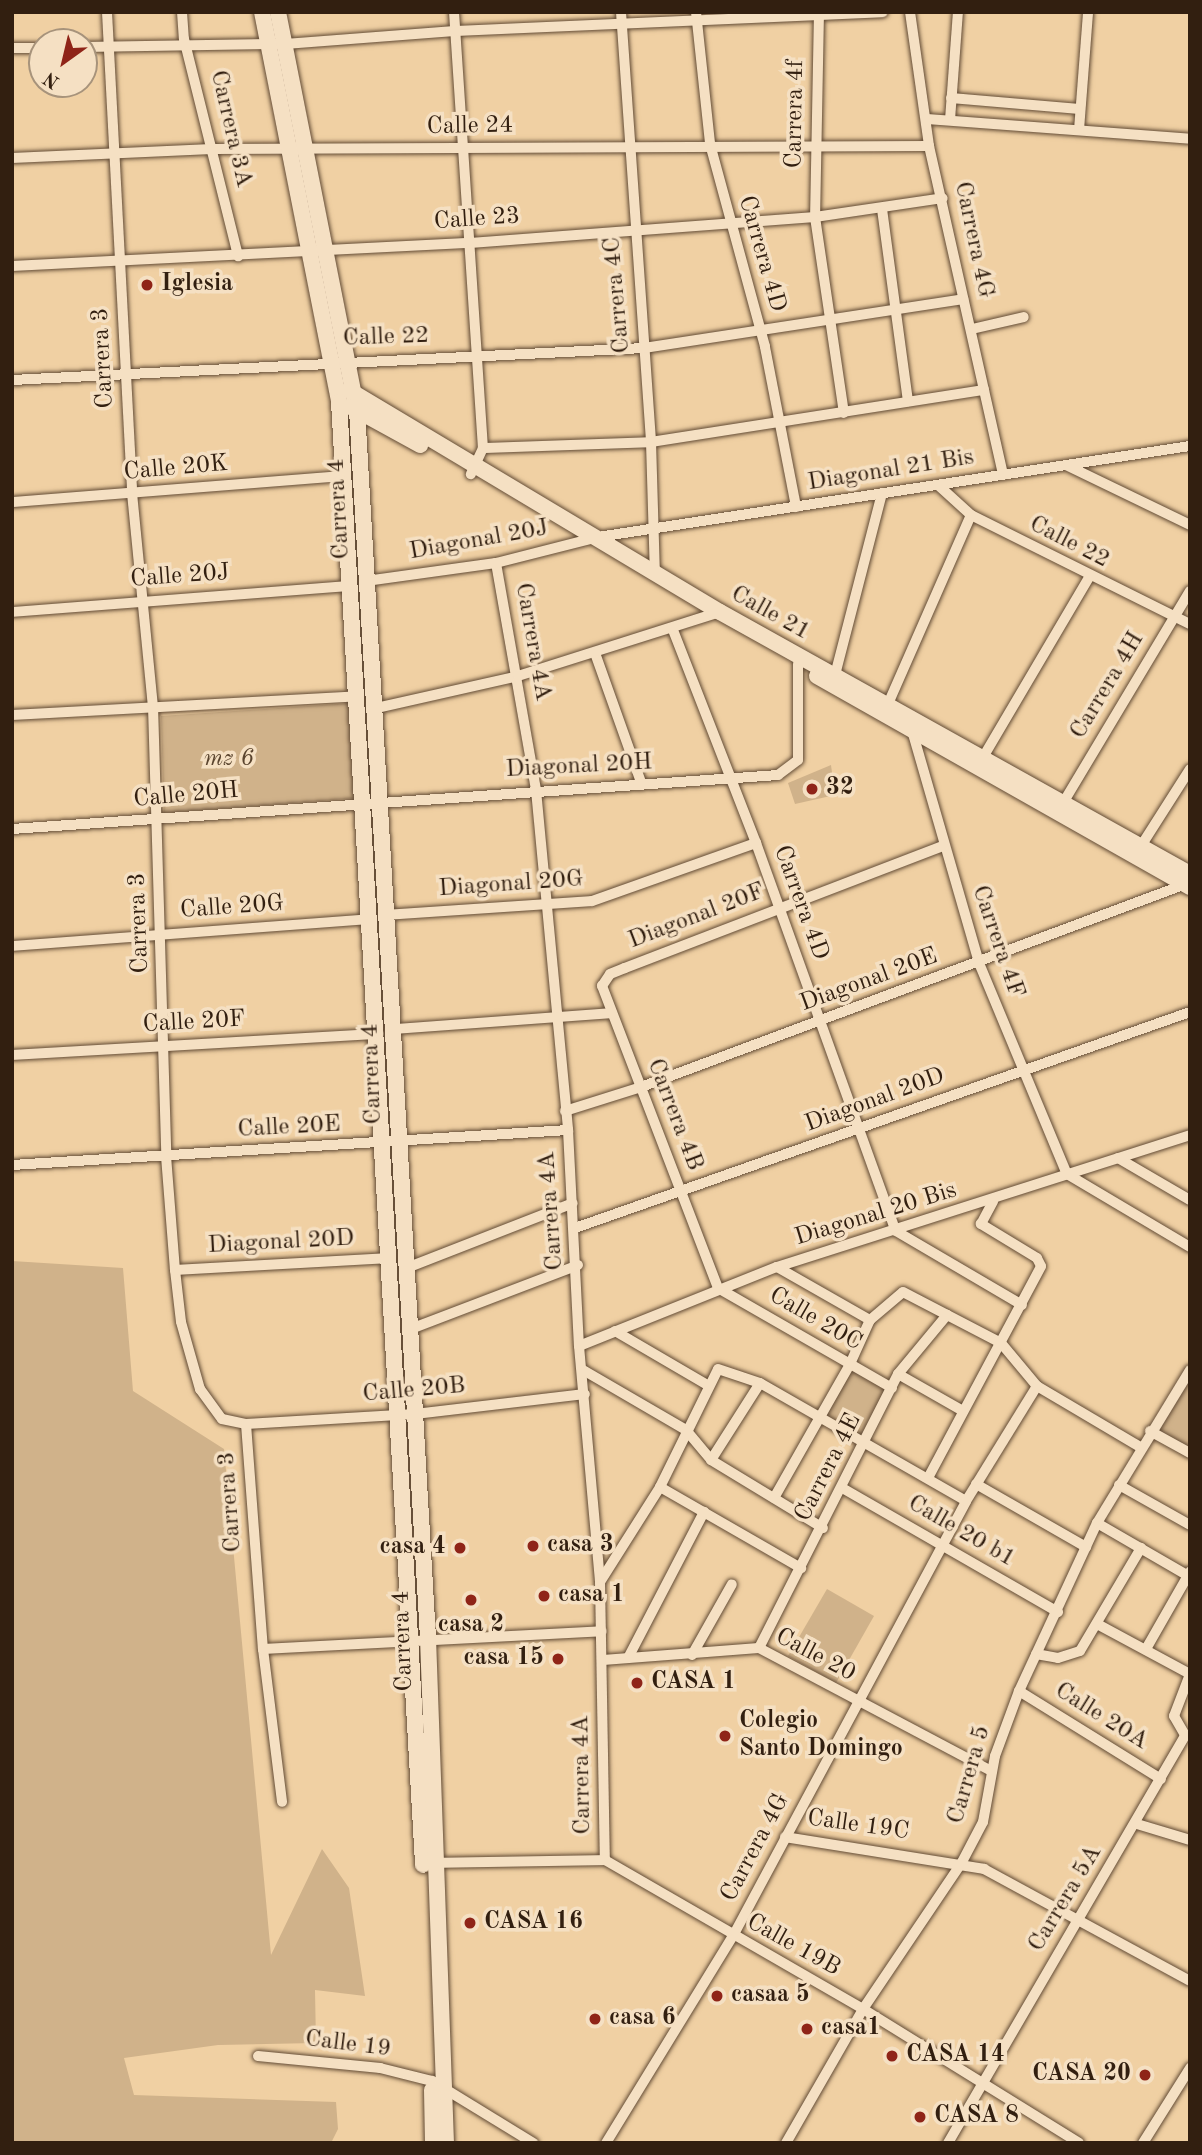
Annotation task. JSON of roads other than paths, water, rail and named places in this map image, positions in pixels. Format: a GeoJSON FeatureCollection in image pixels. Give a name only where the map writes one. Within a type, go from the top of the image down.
{"type":"FeatureCollection","features":[{"type":"Feature","properties":{"kind":"main road","name":"Carrera 4"},"geometry":{"type":"LineString","coordinates":[[262,12],[308,251],[337,361],[357,410],[372,709],[370,801]]}},
{"type":"Feature","properties":{"kind":"main road","name":"Carrera 4"},"geometry":{"type":"LineString","coordinates":[[278,12],[325,248],[337,361],[334,384],[339,402],[358,696],[370,801],[378,917],[378,1034],[404,1269],[415,1414],[428,1637],[428,1863]]}},
{"type":"Feature","properties":{"kind":"main road","name":"Calle 21"},"geometry":{"type":"LineString","coordinates":[[334,384],[351,391],[473,471]]}},
{"type":"Feature","properties":{"kind":"main road","name":"Calle 21"},"geometry":{"type":"LineString","coordinates":[[339,402],[473,471],[798,664],[1189,882]]}},
{"type":"Feature","properties":{"kind":"main road","name":"Calle 21"},"geometry":{"type":"LineString","coordinates":[[593,540],[655,574],[716,614],[888,704],[910,725],[982,759],[1141,846],[1189,882]]}},
{"type":"Feature","properties":{"kind":"main road","name":"Carrera 4"},"geometry":{"type":"LineString","coordinates":[[378,917],[395,1029],[390,1258],[410,1639],[428,1863],[437,2084],[433,2143]]}},
{"type":"Feature","properties":{"kind":"main road","name":"Carrera 4"},"geometry":{"type":"LineString","coordinates":[[437,2084],[446,2143]]}},
{"type":"Feature","properties":{"kind":"street","name":"Carrera 3"},"geometry":{"type":"LineString","coordinates":[[107,12],[132,493],[153,706],[162,934],[166,1156],[175,1270],[181,1322],[200,1389],[222,1419],[246,1424],[262,1649],[282,1802]]}},
{"type":"Feature","properties":{"kind":"street","name":"Carrera 3A"},"geometry":{"type":"LineString","coordinates":[[182,12],[184,39],[190,47],[239,256]]}},
{"type":"Feature","properties":{"kind":"street"},"geometry":{"type":"LineString","coordinates":[[454,12],[483,448],[473,471]]}},
{"type":"Feature","properties":{"kind":"street","name":"Carrera 4C"},"geometry":{"type":"LineString","coordinates":[[621,12],[633,228],[651,442],[655,574]]}},
{"type":"Feature","properties":{"kind":"street"},"geometry":{"type":"LineString","coordinates":[[98,46],[267,45],[455,31],[622,24],[697,17],[883,12]]}},
{"type":"Feature","properties":{"kind":"street","name":"Carrera 4G"},"geometry":{"type":"LineString","coordinates":[[910,12],[929,146],[943,198],[1003,475]]}},
{"type":"Feature","properties":{"kind":"street"},"geometry":{"type":"LineString","coordinates":[[950,120],[958,12]]}},
{"type":"Feature","properties":{"kind":"street"},"geometry":{"type":"LineString","coordinates":[[1079,130],[1088,12]]}},
{"type":"Feature","properties":{"kind":"street","name":"Carrera 4f"},"geometry":{"type":"LineString","coordinates":[[819,13],[815,217],[844,412]]}},
{"type":"Feature","properties":{"kind":"street","name":"Carrera 4D"},"geometry":{"type":"LineString","coordinates":[[697,17],[709,144],[728,221],[761,331],[796,507]]}},
{"type":"Feature","properties":{"kind":"street"},"geometry":{"type":"LineString","coordinates":[[951,98],[1080,109]]}},
{"type":"Feature","properties":{"kind":"street"},"geometry":{"type":"LineString","coordinates":[[927,119],[1190,139]]}},
{"type":"Feature","properties":{"kind":"street","name":"Calle 24"},"geometry":{"type":"LineString","coordinates":[[12,158],[212,149],[307,151],[709,144],[929,146]]}},
{"type":"Feature","properties":{"kind":"street","name":"Calle 23"},"geometry":{"type":"LineString","coordinates":[[12,266],[239,256],[325,248],[470,243],[633,228],[815,217],[943,198]]}},
{"type":"Feature","properties":{"kind":"street"},"geometry":{"type":"LineString","coordinates":[[882,209],[908,401]]}},
{"type":"Feature","properties":{"kind":"street","name":"Calle 22"},"geometry":{"type":"LineString","coordinates":[[12,380],[337,361],[644,348],[831,322],[896,308],[963,299]]}},
{"type":"Feature","properties":{"kind":"street"},"geometry":{"type":"LineString","coordinates":[[972,329],[1024,317]]}},
{"type":"Feature","properties":{"kind":"street"},"geometry":{"type":"LineString","coordinates":[[483,448],[651,442],[780,425],[984,390]]}},
{"type":"Feature","properties":{"kind":"street","name":"Diagonal 21 Bis"},"geometry":{"type":"LineString","coordinates":[[593,540],[653,528],[1066,465],[1188,443]]}},
{"type":"Feature","properties":{"kind":"street"},"geometry":{"type":"LineString","coordinates":[[1066,465],[1190,525]]}},
{"type":"Feature","properties":{"kind":"street","name":"Calle 20K"},"geometry":{"type":"LineString","coordinates":[[12,502],[344,476]]}},
{"type":"Feature","properties":{"kind":"street","name":"Calle 22"},"geometry":{"type":"LineString","coordinates":[[939,485],[971,515],[1089,578],[1190,624]]}},
{"type":"Feature","properties":{"kind":"street"},"geometry":{"type":"LineString","coordinates":[[835,675],[882,494]]}},
{"type":"Feature","properties":{"kind":"street"},"geometry":{"type":"LineString","coordinates":[[888,704],[971,515]]}},
{"type":"Feature","properties":{"kind":"street","name":"Diagonal 20J"},"geometry":{"type":"LineString","coordinates":[[366,581],[496,562],[593,540]]}},
{"type":"Feature","properties":{"kind":"street","name":"Carrera 4A"},"geometry":{"type":"LineString","coordinates":[[496,562],[536,790],[555,1020],[568,1130],[578,1265],[579,1346],[600,1582],[605,1860]]}},
{"type":"Feature","properties":{"kind":"street"},"geometry":{"type":"LineString","coordinates":[[982,759],[1089,578]]}},
{"type":"Feature","properties":{"kind":"street","name":"Calle 20J"},"geometry":{"type":"LineString","coordinates":[[12,612],[350,586]]}},
{"type":"Feature","properties":{"kind":"street","name":"Carrera 4H"},"geometry":{"type":"LineString","coordinates":[[1063,803],[1190,591]]}},
{"type":"Feature","properties":{"kind":"street"},"geometry":{"type":"LineString","coordinates":[[372,709],[518,676],[673,630],[716,614]]}},
{"type":"Feature","properties":{"kind":"street","name":"Carrera 4D"},"geometry":{"type":"LineString","coordinates":[[673,630],[756,843],[896,1231]]}},
{"type":"Feature","properties":{"kind":"street"},"geometry":{"type":"LineString","coordinates":[[595,653],[642,785]]}},
{"type":"Feature","properties":{"kind":"street","name":"Diagonal 20H"},"geometry":{"type":"LineString","coordinates":[[370,801],[778,775],[795,766],[798,664]]}},
{"type":"Feature","properties":{"kind":"street"},"geometry":{"type":"LineString","coordinates":[[12,715],[358,696]]}},
{"type":"Feature","properties":{"kind":"street","name":"Carrera 4F"},"geometry":{"type":"LineString","coordinates":[[910,725],[979,963],[1067,1174]]}},
{"type":"Feature","properties":{"kind":"street"},"geometry":{"type":"LineString","coordinates":[[1141,846],[1190,769]]}},
{"type":"Feature","properties":{"kind":"street","name":"Calle 20H"},"geometry":{"type":"LineString","coordinates":[[12,829],[156,820],[370,801]]}},
{"type":"Feature","properties":{"kind":"street","name":"Diagonal 20G"},"geometry":{"type":"LineString","coordinates":[[378,917],[592,901],[756,843]]}},
{"type":"Feature","properties":{"kind":"street","name":"Diagonal 20F"},"geometry":{"type":"LineString","coordinates":[[625,968],[943,846]]}},
{"type":"Feature","properties":{"kind":"street","name":"Diagonal 20E"},"geometry":{"type":"LineString","coordinates":[[565,1111],[641,1087],[821,1021],[1189,882]]}},
{"type":"Feature","properties":{"kind":"street","name":"Calle 20G"},"geometry":{"type":"LineString","coordinates":[[12,946],[378,917]]}},
{"type":"Feature","properties":{"kind":"street","name":"Carrera 4B"},"geometry":{"type":"LineString","coordinates":[[625,968],[610,974],[602,986],[718,1288]]}},
{"type":"Feature","properties":{"kind":"street","name":"Diagonal 20D"},"geometry":{"type":"LineString","coordinates":[[575,1228],[1190,1012]]}},
{"type":"Feature","properties":{"kind":"street"},"geometry":{"type":"LineString","coordinates":[[395,1029],[555,1020],[611,1013]]}},
{"type":"Feature","properties":{"kind":"street","name":"Calle 20F"},"geometry":{"type":"LineString","coordinates":[[12,1055],[378,1034]]}},
{"type":"Feature","properties":{"kind":"street","name":"Calle 20E"},"geometry":{"type":"LineString","coordinates":[[12,1165],[568,1130]]}},
{"type":"Feature","properties":{"kind":"street","name":"Diagonal 20 Bis"},"geometry":{"type":"LineString","coordinates":[[579,1346],[718,1288],[777,1267],[993,1201],[1190,1135]]}},
{"type":"Feature","properties":{"kind":"street"},"geometry":{"type":"LineString","coordinates":[[1118,1158],[1190,1200]]}},
{"type":"Feature","properties":{"kind":"street"},"geometry":{"type":"LineString","coordinates":[[1067,1174],[1190,1247]]}},
{"type":"Feature","properties":{"kind":"street"},"geometry":{"type":"LineString","coordinates":[[928,1478],[1039,1271],[1037,1258],[982,1226],[980,1221],[993,1201]]}},
{"type":"Feature","properties":{"kind":"street"},"geometry":{"type":"LineString","coordinates":[[404,1269],[573,1203]]}},
{"type":"Feature","properties":{"kind":"street"},"geometry":{"type":"LineString","coordinates":[[896,1231],[1022,1304]]}},
{"type":"Feature","properties":{"kind":"street","name":"Diagonal 20D"},"geometry":{"type":"LineString","coordinates":[[175,1270],[390,1258]]}},
{"type":"Feature","properties":{"kind":"street"},"geometry":{"type":"LineString","coordinates":[[408,1329],[578,1265]]}},
{"type":"Feature","properties":{"kind":"street"},"geometry":{"type":"LineString","coordinates":[[777,1267],[870,1320]]}},
{"type":"Feature","properties":{"kind":"street","name":"Calle 20C"},"geometry":{"type":"LineString","coordinates":[[718,1288],[892,1388]]}},
{"type":"Feature","properties":{"kind":"street"},"geometry":{"type":"LineString","coordinates":[[774,1498],[850,1364],[870,1320],[899,1293],[910,1293],[1001,1343],[1037,1385],[1140,1447]]}},
{"type":"Feature","properties":{"kind":"street","name":"Carrera 4E"},"geometry":{"type":"LineString","coordinates":[[759,1648],[844,1489],[898,1374],[947,1315]]}},
{"type":"Feature","properties":{"kind":"street"},"geometry":{"type":"LineString","coordinates":[[615,1331],[709,1385]]}},
{"type":"Feature","properties":{"kind":"street"},"geometry":{"type":"LineString","coordinates":[[600,1582],[660,1487],[718,1369],[760,1383],[966,1502]]}},
{"type":"Feature","properties":{"kind":"street"},"geometry":{"type":"LineString","coordinates":[[583,1370],[686,1430],[712,1461],[823,1528]]}},
{"type":"Feature","properties":{"kind":"street","name":"Carrera 5"},"geometry":{"type":"LineString","coordinates":[[786,2143],[863,2009],[962,1863],[983,1822],[991,1771],[1018,1691],[1058,1612],[1097,1523],[1140,1447],[1190,1370]]}},
{"type":"Feature","properties":{"kind":"street"},"geometry":{"type":"LineString","coordinates":[[898,1374],[963,1411]]}},
{"type":"Feature","properties":{"kind":"street"},"geometry":{"type":"LineString","coordinates":[[712,1461],[760,1383]]}},
{"type":"Feature","properties":{"kind":"street","name":"Carrera 4G"},"geometry":{"type":"LineString","coordinates":[[606,2143],[733,1936],[966,1502],[1037,1385]]}},
{"type":"Feature","properties":{"kind":"street","name":"Calle 20B"},"geometry":{"type":"LineString","coordinates":[[246,1424],[415,1414],[585,1394]]}},
{"type":"Feature","properties":{"kind":"street"},"geometry":{"type":"LineString","coordinates":[[1150,1431],[1190,1453]]}},
{"type":"Feature","properties":{"kind":"street"},"geometry":{"type":"LineString","coordinates":[[976,1484],[1086,1547]]}},
{"type":"Feature","properties":{"kind":"street"},"geometry":{"type":"LineString","coordinates":[[1119,1485],[1190,1525]]}},
{"type":"Feature","properties":{"kind":"street"},"geometry":{"type":"LineString","coordinates":[[660,1487],[801,1568]]}},
{"type":"Feature","properties":{"kind":"street","name":"Calle 20 b1"},"geometry":{"type":"LineString","coordinates":[[844,1489],[1058,1612]]}},
{"type":"Feature","properties":{"kind":"street"},"geometry":{"type":"LineString","coordinates":[[628,1658],[704,1512]]}},
{"type":"Feature","properties":{"kind":"street"},"geometry":{"type":"LineString","coordinates":[[1097,1523],[1189,1575],[1146,1649]]}},
{"type":"Feature","properties":{"kind":"street"},"geometry":{"type":"LineString","coordinates":[[1036,1654],[1073,1656],[1099,1625],[1141,1548]]}},
{"type":"Feature","properties":{"kind":"street"},"geometry":{"type":"LineString","coordinates":[[692,1655],[732,1584]]}},
{"type":"Feature","properties":{"kind":"street"},"geometry":{"type":"LineString","coordinates":[[1099,1625],[1190,1674]]}},
{"type":"Feature","properties":{"kind":"street"},"geometry":{"type":"LineString","coordinates":[[262,1649],[428,1637],[602,1631]]}},
{"type":"Feature","properties":{"kind":"street","name":"Calle 20"},"geometry":{"type":"LineString","coordinates":[[603,1660],[759,1648],[991,1771]]}},
{"type":"Feature","properties":{"kind":"street","name":"Carrera 5A"},"geometry":{"type":"LineString","coordinates":[[948,2143],[1076,1919],[1137,1824],[1187,1736],[1174,1716],[1190,1674]]}},
{"type":"Feature","properties":{"kind":"street","name":"Calle 20A"},"geometry":{"type":"LineString","coordinates":[[1018,1691],[1161,1779]]}},
{"type":"Feature","properties":{"kind":"street"},"geometry":{"type":"LineString","coordinates":[[1137,1824],[1190,1840]]}},
{"type":"Feature","properties":{"kind":"street","name":"Calle 19C"},"geometry":{"type":"LineString","coordinates":[[785,1836],[962,1863],[984,1869],[1190,1981]]}},
{"type":"Feature","properties":{"kind":"street"},"geometry":{"type":"LineString","coordinates":[[428,1863],[605,1860]]}},
{"type":"Feature","properties":{"kind":"street","name":"Calle 19B"},"geometry":{"type":"LineString","coordinates":[[605,1860],[863,2009],[1079,2143]]}},
{"type":"Feature","properties":{"kind":"street","name":"Calle 19"},"geometry":{"type":"LineString","coordinates":[[258,2056],[380,2068],[437,2084],[533,2143]]}},
{"type":"Feature","properties":{"kind":"street"},"geometry":{"type":"LineString","coordinates":[[1143,2143],[1190,2068]]}},
{"type":"Feature","properties":{"kind":"place","name":"Iglesia"},"geometry":{"type":"Point","coordinates":[147,285]}},
{"type":"Feature","properties":{"kind":"place","name":"32"},"geometry":{"type":"Point","coordinates":[812,789]}},
{"type":"Feature","properties":{"kind":"place","name":"casa 3"},"geometry":{"type":"Point","coordinates":[533,1546]}},
{"type":"Feature","properties":{"kind":"place","name":"casa 4"},"geometry":{"type":"Point","coordinates":[460,1548]}},
{"type":"Feature","properties":{"kind":"place","name":"casa 1"},"geometry":{"type":"Point","coordinates":[544,1596]}},
{"type":"Feature","properties":{"kind":"place","name":"casa 2"},"geometry":{"type":"Point","coordinates":[471,1600]}},
{"type":"Feature","properties":{"kind":"place","name":"casa 15"},"geometry":{"type":"Point","coordinates":[558,1659]}},
{"type":"Feature","properties":{"kind":"place","name":"CASA 1"},"geometry":{"type":"Point","coordinates":[637,1683]}},
{"type":"Feature","properties":{"kind":"place","name":"Colegio Santo Domingo"},"geometry":{"type":"Point","coordinates":[725,1736]}},
{"type":"Feature","properties":{"kind":"place","name":"CASA 16"},"geometry":{"type":"Point","coordinates":[470,1923]}},
{"type":"Feature","properties":{"kind":"place","name":"casaa 5"},"geometry":{"type":"Point","coordinates":[717,1996]}},
{"type":"Feature","properties":{"kind":"place","name":"casa 6"},"geometry":{"type":"Point","coordinates":[595,2019]}},
{"type":"Feature","properties":{"kind":"place","name":"casa1"},"geometry":{"type":"Point","coordinates":[807,2029]}},
{"type":"Feature","properties":{"kind":"place","name":"CASA 14"},"geometry":{"type":"Point","coordinates":[892,2056]}},
{"type":"Feature","properties":{"kind":"place","name":"CASA 20"},"geometry":{"type":"Point","coordinates":[1145,2075]}},
{"type":"Feature","properties":{"kind":"place","name":"CASA 8"},"geometry":{"type":"Point","coordinates":[920,2117]}},
{"type":"Feature","properties":{"kind":"park label","name":"mz 6"},"geometry":{"type":"Point","coordinates":[229,760]}}]}
